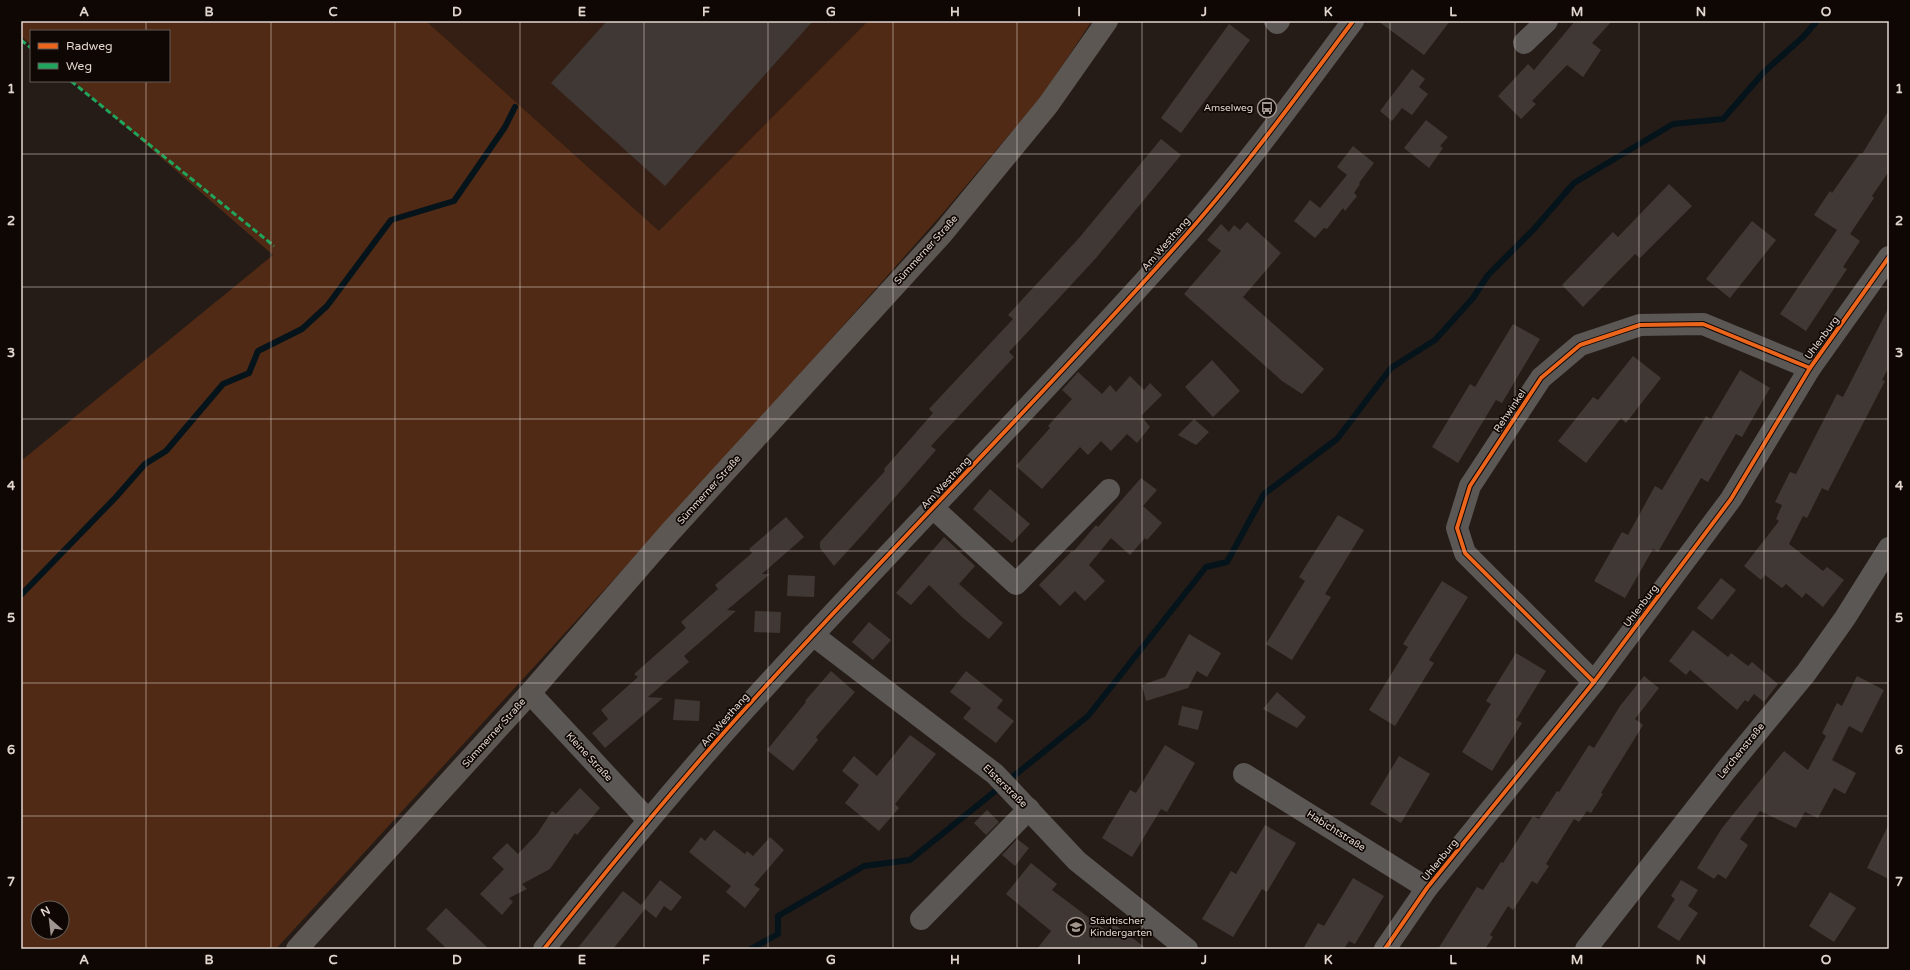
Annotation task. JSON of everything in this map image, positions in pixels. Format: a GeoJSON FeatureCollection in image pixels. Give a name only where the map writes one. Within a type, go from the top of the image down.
{"type":"FeatureCollection","features":[{"type":"Feature","properties":{"kind":"main road","name":"Sümmerner Straße"},"geometry":{"type":"LineString","coordinates":[[297,949],[530,693],[671,531],[942,234],[1048,105],[1107,21]]}},
{"type":"Feature","properties":{"kind":"street"},"geometry":{"type":"LineString","coordinates":[[1274,21],[1277,23],[1279,21]]}},
{"type":"Feature","properties":{"kind":"street","name":"Am Westhang"},"geometry":{"type":"LineString","coordinates":[[544,949],[648,820],[813,635],[1179,243],[1278,122],[1353,21]]}},
{"type":"Feature","properties":{"kind":"street"},"geometry":{"type":"LineString","coordinates":[[1524,43],[1546,21]]}},
{"type":"Feature","properties":{"kind":"street","name":"Uhlenburg"},"geometry":{"type":"LineString","coordinates":[[1385,949],[1427,888],[1594,682],[1731,499],[1810,368],[1889,257]]}},
{"type":"Feature","properties":{"kind":"street","name":"Rehwinkel"},"geometry":{"type":"LineString","coordinates":[[1594,682],[1465,554],[1457,528],[1470,486],[1541,378],[1580,344],[1640,325],[1703,324],[1810,368]]}},
{"type":"Feature","properties":{"kind":"street"},"geometry":{"type":"LineString","coordinates":[[933,508],[1016,584],[1109,490]]}},
{"type":"Feature","properties":{"kind":"street","name":"Lerchenstraße"},"geometry":{"type":"LineString","coordinates":[[1586,949],[1726,770],[1806,673],[1845,618],[1882,575],[1889,548]]}},
{"type":"Feature","properties":{"kind":"street","name":"Elsterstraße"},"geometry":{"type":"LineString","coordinates":[[813,635],[995,774],[1025,804],[1077,861],[1187,949]]}},
{"type":"Feature","properties":{"kind":"street","name":"Kleine Straße"},"geometry":{"type":"LineString","coordinates":[[530,693],[648,820]]}},
{"type":"Feature","properties":{"kind":"street","name":"Habichtstraße"},"geometry":{"type":"LineString","coordinates":[[1244,774],[1427,888]]}},
{"type":"Feature","properties":{"kind":"street"},"geometry":{"type":"LineString","coordinates":[[920,919],[1025,804]]}},
{"type":"Feature","properties":{"kind":"shaded area"},"geometry":{"type":"Polygon","coordinates":[[[21,21],[426,21],[659,231],[868,21],[1092,21],[1041,97],[943,213],[755,425],[276,949],[21,949],[21,461],[273,255],[74,82],[170,82],[170,30],[30,30],[30,44],[21,36],[21,21]]]}},
{"type":"Feature","properties":{"kind":"shaded area"},"geometry":{"type":"Polygon","coordinates":[[[426,21],[868,21],[659,231],[426,21]]]}},
{"type":"Feature","properties":{"kind":"building"},"geometry":{"type":"Polygon","coordinates":[[[607,21],[813,21],[665,186],[551,83],[607,21]]]}},
{"type":"Feature","properties":{"kind":"building"},"geometry":{"type":"Polygon","coordinates":[[[1378,21],[1450,21],[1424,55],[1378,21]]]}},
{"type":"Feature","properties":{"kind":"building"},"geometry":{"type":"Polygon","coordinates":[[[1575,21],[1612,21],[1592,43],[1601,50],[1583,77],[1567,65],[1532,101],[1536,104],[1521,119],[1498,96],[1528,64],[1534,70],[1575,21]]]}},
{"type":"Feature","properties":{"kind":"building"},"geometry":{"type":"Polygon","coordinates":[[[1229,24],[1250,40],[1181,133],[1161,118],[1229,24]]]}},
{"type":"Feature","properties":{"kind":"building"},"geometry":{"type":"Polygon","coordinates":[[[1412,69],[1425,79],[1419,87],[1428,94],[1412,115],[1402,108],[1392,121],[1380,111],[1412,69]]]}},
{"type":"Feature","properties":{"kind":"building"},"geometry":{"type":"Polygon","coordinates":[[[1889,110],[1889,171],[1872,196],[1874,198],[1850,234],[1860,241],[1843,267],[1847,269],[1806,331],[1780,314],[1837,230],[1814,215],[1830,191],[1832,193],[1860,153],[1862,154],[1889,110]]]}},
{"type":"Feature","properties":{"kind":"building"},"geometry":{"type":"Polygon","coordinates":[[[1426,120],[1448,137],[1440,146],[1443,148],[1429,168],[1404,148],[1426,120]]]}},
{"type":"Feature","properties":{"kind":"building"},"geometry":{"type":"Polygon","coordinates":[[[1161,139],[1181,155],[1096,258],[1009,352],[1014,357],[931,446],[936,450],[834,566],[820,548],[820,542],[885,471],[884,469],[933,413],[929,409],[1013,319],[1008,315],[1079,238],[1161,139]]]}},
{"type":"Feature","properties":{"kind":"building"},"geometry":{"type":"Polygon","coordinates":[[[1353,146],[1374,163],[1359,183],[1360,184],[1354,193],[1357,196],[1345,211],[1343,208],[1327,229],[1324,228],[1315,238],[1294,221],[1310,200],[1320,208],[1347,175],[1337,167],[1353,146]]]}},
{"type":"Feature","properties":{"kind":"building"},"geometry":{"type":"Polygon","coordinates":[[[1669,184],[1692,206],[1640,258],[1635,254],[1583,307],[1562,285],[1613,232],[1618,237],[1669,184]]]}},
{"type":"Feature","properties":{"kind":"building"},"geometry":{"type":"Polygon","coordinates":[[[1752,221],[1776,240],[1730,298],[1706,279],[1752,221]]]}},
{"type":"Feature","properties":{"kind":"building"},"geometry":{"type":"Polygon","coordinates":[[[1247,222],[1281,253],[1243,297],[1324,369],[1302,394],[1282,381],[1184,294],[1221,251],[1207,240],[1221,224],[1229,232],[1234,225],[1240,230],[1247,222]]]}},
{"type":"Feature","properties":{"kind":"building"},"geometry":{"type":"Polygon","coordinates":[[[1889,307],[1889,367],[1882,380],[1885,381],[1828,491],[1822,488],[1807,518],[1803,516],[1789,544],[1823,571],[1827,567],[1844,580],[1823,607],[1806,593],[1802,598],[1786,584],[1782,588],[1765,575],[1761,580],[1744,566],[1779,521],[1776,519],[1782,505],[1775,502],[1790,472],[1796,474],[1837,394],[1843,397],[1889,307]]]}},
{"type":"Feature","properties":{"kind":"building"},"geometry":{"type":"Polygon","coordinates":[[[1513,324],[1540,339],[1502,403],[1496,400],[1458,463],[1432,447],[1470,384],[1475,387],[1513,324]]]}},
{"type":"Feature","properties":{"kind":"building"},"geometry":{"type":"Polygon","coordinates":[[[1633,356],[1661,378],[1626,423],[1621,418],[1586,463],[1558,441],[1593,397],[1598,400],[1633,356]]]}},
{"type":"Feature","properties":{"kind":"building"},"geometry":{"type":"Polygon","coordinates":[[[1212,360],[1240,391],[1213,417],[1185,387],[1212,360]]]}},
{"type":"Feature","properties":{"kind":"building"},"geometry":{"type":"Polygon","coordinates":[[[1740,370],[1770,388],[1742,437],[1736,434],[1708,482],[1701,478],[1658,552],[1653,549],[1625,598],[1594,581],[1622,532],[1628,535],[1655,486],[1662,490],[1706,416],[1711,419],[1740,370]]]}},
{"type":"Feature","properties":{"kind":"building"},"geometry":{"type":"Polygon","coordinates":[[[1078,372],[1102,394],[1110,385],[1116,392],[1130,376],[1144,390],[1150,383],[1162,395],[1141,416],[1150,427],[1137,443],[1127,434],[1111,451],[1101,441],[1088,455],[1080,447],[1042,489],[1016,466],[1050,428],[1048,426],[1072,399],[1062,390],[1078,372]]]}},
{"type":"Feature","properties":{"kind":"building"},"geometry":{"type":"Polygon","coordinates":[[[1194,419],[1209,432],[1196,445],[1178,435],[1194,419]]]}},
{"type":"Feature","properties":{"kind":"building"},"geometry":{"type":"Polygon","coordinates":[[[1141,478],[1157,490],[1143,506],[1162,523],[1147,540],[1145,538],[1130,555],[1111,538],[1089,565],[1105,581],[1085,601],[1075,591],[1060,606],[1039,585],[1072,551],[1073,552],[1096,525],[1098,527],[1141,478]]]}},
{"type":"Feature","properties":{"kind":"building"},"geometry":{"type":"Polygon","coordinates":[[[990,489],[1030,524],[1012,543],[973,509],[990,489]]]}},
{"type":"Feature","properties":{"kind":"building"},"geometry":{"type":"Polygon","coordinates":[[[1338,515],[1364,530],[1325,594],[1331,597],[1292,660],[1266,644],[1305,581],[1299,577],[1338,515]]]}},
{"type":"Feature","properties":{"kind":"building"},"geometry":{"type":"Polygon","coordinates":[[[786,517],[804,537],[762,574],[770,574],[727,610],[736,611],[684,656],[689,662],[648,697],[663,698],[605,748],[592,733],[608,719],[601,710],[638,677],[634,674],[686,628],[681,622],[718,589],[715,585],[752,553],[749,549],[786,517]]]}},
{"type":"Feature","properties":{"kind":"building"},"geometry":{"type":"Polygon","coordinates":[[[944,537],[975,566],[959,584],[1003,623],[989,639],[962,617],[929,585],[911,605],[896,593],[944,537]]]}},
{"type":"Feature","properties":{"kind":"building"},"geometry":{"type":"Polygon","coordinates":[[[788,575],[815,576],[814,597],[787,596],[788,575]]]}},
{"type":"Feature","properties":{"kind":"building"},"geometry":{"type":"Polygon","coordinates":[[[1721,578],[1736,590],[1712,620],[1697,608],[1721,578]]]}},
{"type":"Feature","properties":{"kind":"building"},"geometry":{"type":"Polygon","coordinates":[[[1442,581],[1468,597],[1429,660],[1434,663],[1395,726],[1369,710],[1408,647],[1403,644],[1442,581]]]}},
{"type":"Feature","properties":{"kind":"building"},"geometry":{"type":"Polygon","coordinates":[[[755,611],[781,612],[780,633],[754,632],[755,611]]]}},
{"type":"Feature","properties":{"kind":"building"},"geometry":{"type":"Polygon","coordinates":[[[869,622],[891,640],[873,660],[852,642],[869,622]]]}},
{"type":"Feature","properties":{"kind":"building"},"geometry":{"type":"Polygon","coordinates":[[[1693,630],[1728,657],[1731,653],[1748,666],[1752,662],[1778,684],[1764,702],[1754,694],[1748,702],[1745,700],[1737,710],[1690,670],[1686,675],[1669,661],[1693,630]]]}},
{"type":"Feature","properties":{"kind":"building"},"geometry":{"type":"Polygon","coordinates":[[[1189,634],[1221,653],[1207,677],[1197,671],[1188,688],[1146,701],[1142,685],[1165,677],[1189,634]]]}},
{"type":"Feature","properties":{"kind":"building"},"geometry":{"type":"Polygon","coordinates":[[[1516,653],[1546,671],[1516,720],[1522,723],[1492,771],[1462,752],[1491,704],[1486,701],[1516,653]]]}},
{"type":"Feature","properties":{"kind":"building"},"geometry":{"type":"Polygon","coordinates":[[[831,671],[855,692],[816,737],[818,740],[793,771],[767,750],[806,702],[805,701],[831,671]]]}},
{"type":"Feature","properties":{"kind":"building"},"geometry":{"type":"Polygon","coordinates":[[[966,671],[1003,700],[997,708],[1014,721],[996,743],[963,718],[971,708],[950,692],[966,671]]]}},
{"type":"Feature","properties":{"kind":"building"},"geometry":{"type":"Polygon","coordinates":[[[1644,676],[1659,688],[1635,719],[1643,725],[1601,793],[1603,794],[1591,813],[1587,811],[1579,822],[1574,819],[1546,864],[1549,866],[1537,884],[1532,881],[1513,910],[1508,906],[1490,935],[1493,937],[1485,949],[1438,949],[1477,887],[1483,890],[1501,862],[1503,863],[1533,816],[1539,819],[1557,791],[1559,792],[1589,745],[1594,748],[1620,706],[1644,676]]]}},
{"type":"Feature","properties":{"kind":"building"},"geometry":{"type":"Polygon","coordinates":[[[1857,676],[1884,690],[1862,733],[1849,726],[1832,760],[1856,773],[1845,794],[1834,788],[1818,818],[1805,812],[1796,828],[1760,811],[1740,839],[1748,845],[1726,879],[1718,874],[1714,879],[1697,868],[1722,828],[1784,751],[1808,770],[1826,736],[1822,733],[1837,703],[1842,706],[1857,676]]]}},
{"type":"Feature","properties":{"kind":"building"},"geometry":{"type":"Polygon","coordinates":[[[1277,692],[1306,717],[1297,728],[1263,709],[1277,692]]]}},
{"type":"Feature","properties":{"kind":"building"},"geometry":{"type":"Polygon","coordinates":[[[675,699],[700,701],[699,721],[673,720],[675,699]]]}},
{"type":"Feature","properties":{"kind":"building"},"geometry":{"type":"Polygon","coordinates":[[[1182,706],[1203,711],[1198,730],[1178,725],[1182,706]]]}},
{"type":"Feature","properties":{"kind":"building"},"geometry":{"type":"Polygon","coordinates":[[[910,735],[936,754],[895,804],[899,808],[879,831],[845,803],[859,785],[842,771],[854,756],[877,776],[910,735]]]}},
{"type":"Feature","properties":{"kind":"building"},"geometry":{"type":"Polygon","coordinates":[[[1165,745],[1195,763],[1167,812],[1161,809],[1132,857],[1102,838],[1130,790],[1136,793],[1165,745]]]}},
{"type":"Feature","properties":{"kind":"building"},"geometry":{"type":"Polygon","coordinates":[[[1399,756],[1430,774],[1401,823],[1370,804],[1399,756]]]}},
{"type":"Feature","properties":{"kind":"building"},"geometry":{"type":"Polygon","coordinates":[[[580,788],[600,808],[577,835],[575,833],[550,869],[522,884],[527,889],[509,898],[513,902],[502,915],[480,894],[504,869],[492,858],[507,843],[518,854],[537,834],[552,811],[556,814],[580,788]]]}},
{"type":"Feature","properties":{"kind":"building"},"geometry":{"type":"Polygon","coordinates":[[[987,810],[999,822],[986,835],[974,823],[987,810]]]}},
{"type":"Feature","properties":{"kind":"building"},"geometry":{"type":"Polygon","coordinates":[[[1889,824],[1889,879],[1867,868],[1889,824]]]}},
{"type":"Feature","properties":{"kind":"building"},"geometry":{"type":"Polygon","coordinates":[[[1265,825],[1296,843],[1267,892],[1262,889],[1233,937],[1202,919],[1231,871],[1236,874],[1265,825]]]}},
{"type":"Feature","properties":{"kind":"building"},"geometry":{"type":"Polygon","coordinates":[[[714,830],[745,854],[747,851],[753,856],[770,837],[784,850],[754,885],[760,889],[745,908],[726,892],[731,886],[689,852],[701,837],[705,841],[714,830]]]}},
{"type":"Feature","properties":{"kind":"building"},"geometry":{"type":"Polygon","coordinates":[[[1017,839],[1029,848],[1015,866],[1002,855],[1017,839]]]}},
{"type":"Feature","properties":{"kind":"building"},"geometry":{"type":"Polygon","coordinates":[[[1031,863],[1057,884],[1052,890],[1108,932],[1114,924],[1147,949],[1037,949],[1051,931],[1006,894],[1031,863]]]}},
{"type":"Feature","properties":{"kind":"building"},"geometry":{"type":"Polygon","coordinates":[[[1353,878],[1384,896],[1355,944],[1349,941],[1344,949],[1303,949],[1318,923],[1324,926],[1353,878]]]}},
{"type":"Feature","properties":{"kind":"building"},"geometry":{"type":"Polygon","coordinates":[[[660,880],[682,897],[671,911],[664,906],[656,918],[645,909],[613,949],[577,949],[623,891],[641,905],[660,880]]]}},
{"type":"Feature","properties":{"kind":"building"},"geometry":{"type":"Polygon","coordinates":[[[1681,880],[1698,890],[1688,906],[1698,913],[1679,941],[1657,927],[1675,899],[1671,896],[1681,880]]]}},
{"type":"Feature","properties":{"kind":"building"},"geometry":{"type":"Polygon","coordinates":[[[1830,892],[1856,908],[1834,942],[1809,926],[1830,892]]]}},
{"type":"Feature","properties":{"kind":"building"},"geometry":{"type":"Polygon","coordinates":[[[446,908],[489,949],[447,949],[426,929],[446,908]]]}},
{"type":"Feature","properties":{"kind":"waterway"},"geometry":{"type":"LineString","coordinates":[[751,949],[778,934],[778,916],[864,866],[910,860],[1088,716],[1206,567],[1227,562],[1264,494],[1337,439],[1391,368],[1435,340],[1473,298],[1488,275],[1534,229],[1574,183],[1673,124],[1723,119],[1765,71],[1803,37],[1817,21]]}},
{"type":"Feature","properties":{"kind":"waterway"},"geometry":{"type":"LineString","coordinates":[[21,595],[116,497],[145,464],[166,451],[223,384],[249,373],[258,351],[302,329],[327,306],[391,220],[454,201],[505,127],[515,107]]}},
{"type":"Feature","properties":{"kind":"marked path"},"geometry":{"type":"LineString","coordinates":[[21,40],[30,47]]}},
{"type":"Feature","properties":{"kind":"marked path"},"geometry":{"type":"LineString","coordinates":[[72,82],[274,246]]}},
{"type":"Feature","properties":{"kind":"cycle path"},"geometry":{"type":"LineString","coordinates":[[544,949],[700,759],[807,641],[1073,359],[1177,245],[1268,135],[1353,21]]}},
{"type":"Feature","properties":{"kind":"cycle path"},"geometry":{"type":"LineString","coordinates":[[1385,949],[1427,888],[1594,682],[1731,499],[1810,368],[1889,257]]}},
{"type":"Feature","properties":{"kind":"cycle path"},"geometry":{"type":"LineString","coordinates":[[1594,682],[1465,553],[1457,528],[1470,486],[1541,378],[1580,345],[1640,325],[1703,324],[1810,368]]}},
{"type":"Feature","properties":{"kind":"place","name":"Amselweg"},"geometry":{"type":"Point","coordinates":[1267,108]}},
{"type":"Feature","properties":{"kind":"place","name":"Städtischer Kindergarten"},"geometry":{"type":"Point","coordinates":[1076,927]}}]}
